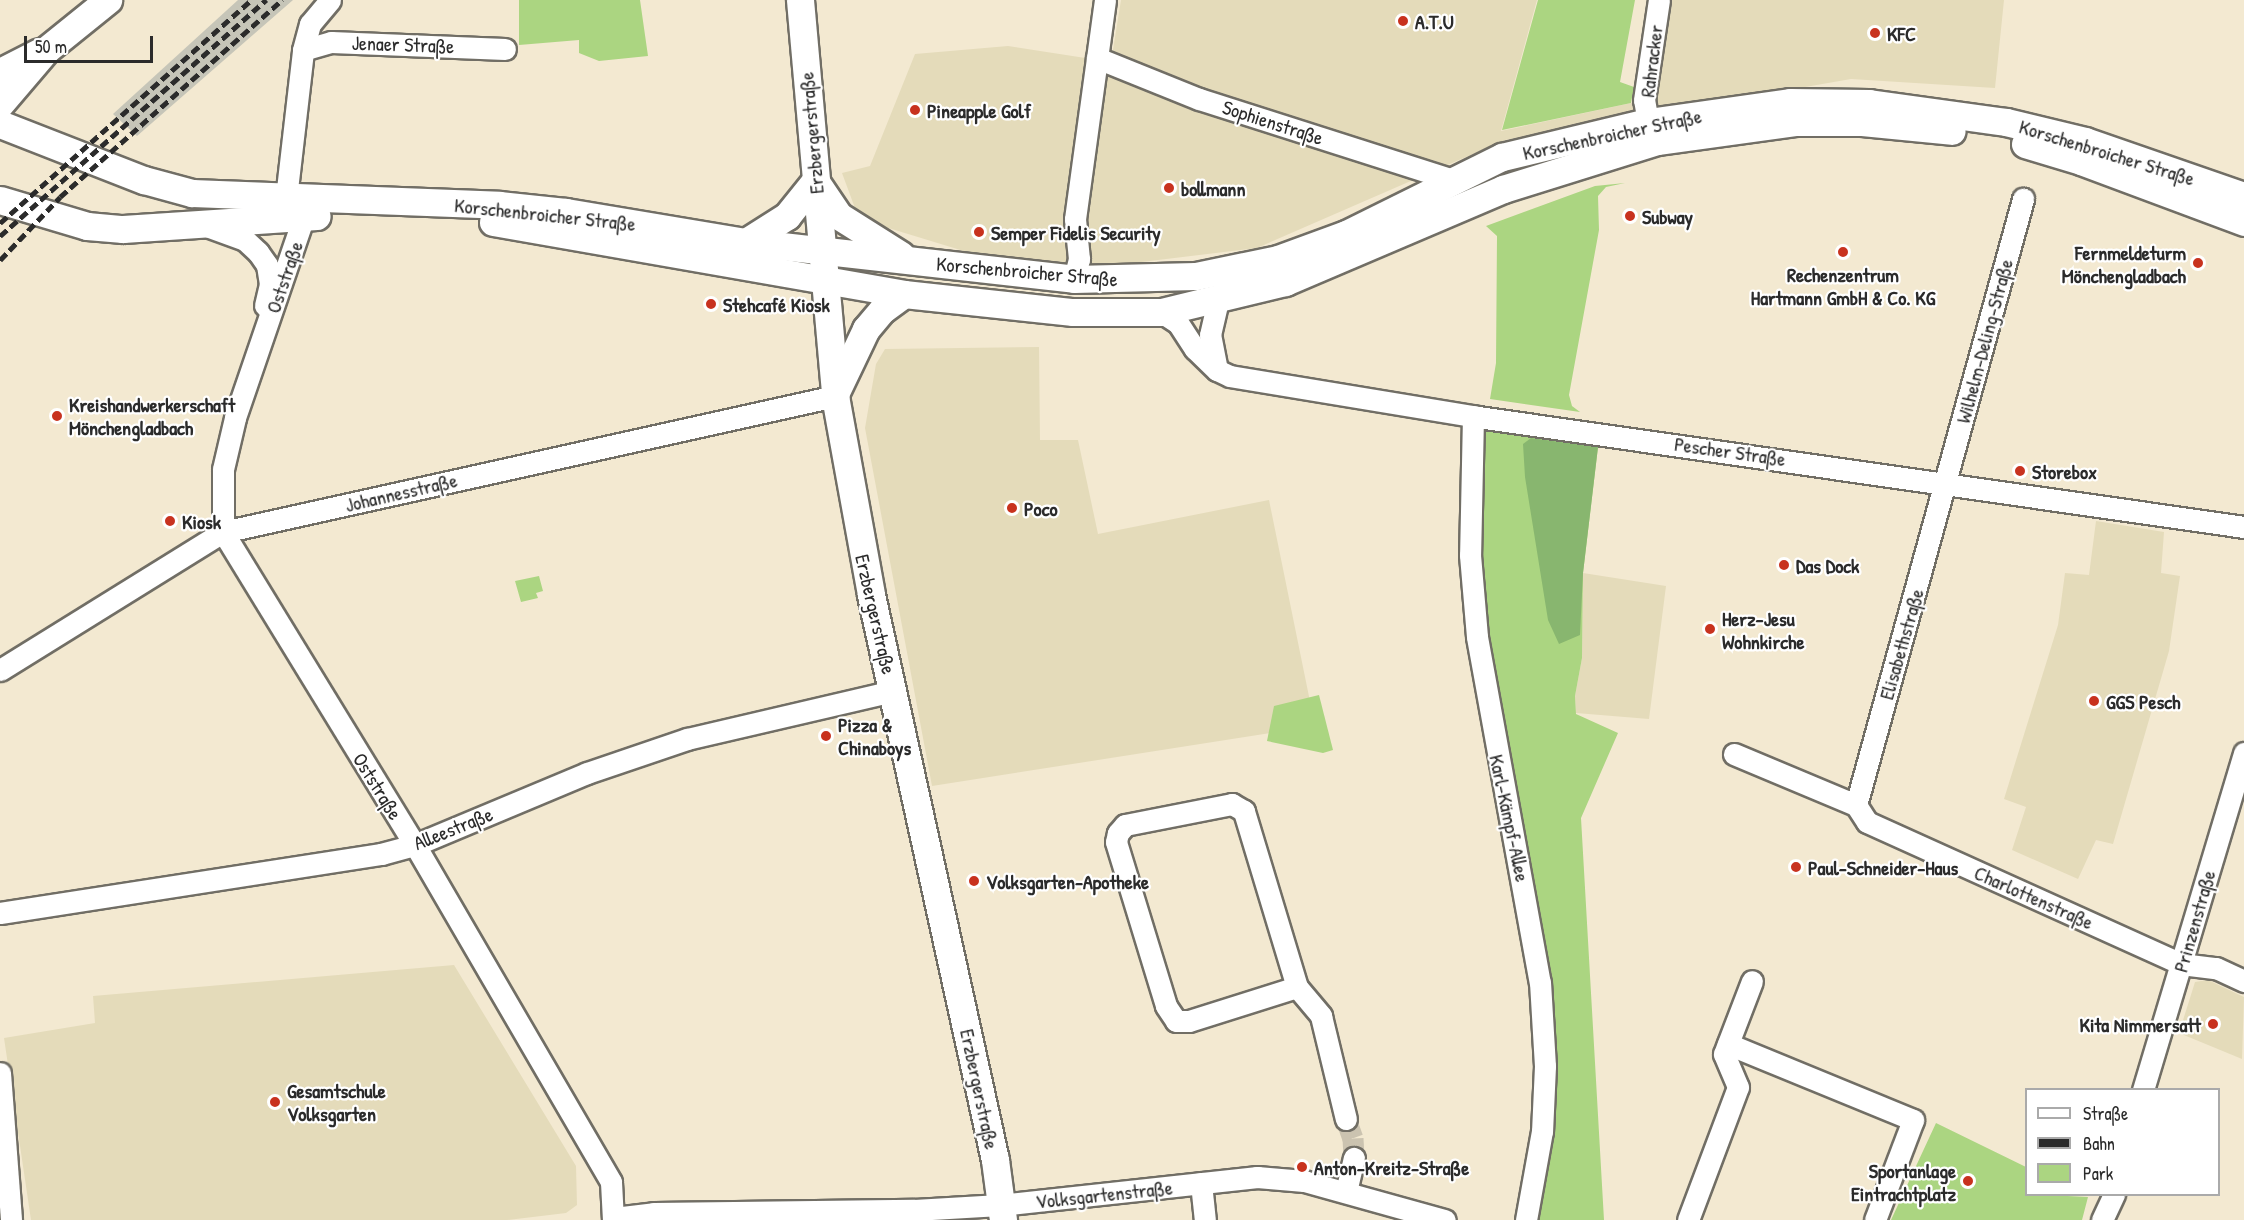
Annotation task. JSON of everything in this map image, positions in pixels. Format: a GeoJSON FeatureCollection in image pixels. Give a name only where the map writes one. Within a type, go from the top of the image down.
{"type":"FeatureCollection","features":[{"type":"Feature","properties":{"kind":"main road"},"geometry":{"type":"LineString","coordinates":[[0,104],[46,50],[108,0]]}},
{"type":"Feature","properties":{"kind":"main road","name":"Erzbergerstraße"},"geometry":{"type":"LineString","coordinates":[[800,0],[819,249],[835,396],[858,536],[894,691],[995,1160],[1001,1212]]}},
{"type":"Feature","properties":{"kind":"main road"},"geometry":{"type":"LineString","coordinates":[[0,72],[46,50]]}},
{"type":"Feature","properties":{"kind":"main road","name":"Korschenbroicher Straße"},"geometry":{"type":"LineString","coordinates":[[0,200],[87,226],[123,229],[197,224],[295,207],[499,205],[566,212],[746,242],[1074,279],[1196,276],[1278,259],[1346,234],[1502,157],[1648,122],[1790,102],[1869,103],[2006,122],[2155,164],[2244,196]]}},
{"type":"Feature","properties":{"kind":"main road","name":"Korschenbroicher Straße"},"geometry":{"type":"LineString","coordinates":[[0,124],[168,187],[192,193],[295,207],[502,223],[904,294],[1073,312],[1161,312],[1218,301],[1284,282],[1493,194],[1572,165],[1657,141],[1795,122],[1936,128],[2007,139],[2081,161],[2244,222]]}},
{"type":"Feature","properties":{"kind":"main road"},"geometry":{"type":"LineString","coordinates":[[0,139],[30,135]]}},
{"type":"Feature","properties":{"kind":"main road"},"geometry":{"type":"LineString","coordinates":[[746,242],[787,216],[815,181],[838,216],[912,261]]}},
{"type":"Feature","properties":{"kind":"main road"},"geometry":{"type":"LineString","coordinates":[[835,396],[866,330],[882,310],[904,294]]}},
{"type":"Feature","properties":{"kind":"street"},"geometry":{"type":"LineString","coordinates":[[295,207],[303,50],[310,24],[330,0]]}},
{"type":"Feature","properties":{"kind":"street"},"geometry":{"type":"LineString","coordinates":[[1074,279],[1080,259],[1076,219],[1105,0]]}},
{"type":"Feature","properties":{"kind":"street","name":"Rahracker"},"geometry":{"type":"LineString","coordinates":[[1648,122],[1644,100],[1659,0]]}},
{"type":"Feature","properties":{"kind":"street","name":"Jenaer Straße"},"geometry":{"type":"LineString","coordinates":[[303,50],[331,42],[505,49]]}},
{"type":"Feature","properties":{"kind":"street","name":"Sophienstraße"},"geometry":{"type":"LineString","coordinates":[[1096,58],[1199,99],[1453,180]]}},
{"type":"Feature","properties":{"kind":"street"},"geometry":{"type":"LineString","coordinates":[[2155,164],[2244,186]]}},
{"type":"Feature","properties":{"kind":"street","name":"Wilhelm-Deling-Straße"},"geometry":{"type":"LineString","coordinates":[[1946,483],[2023,199]]}},
{"type":"Feature","properties":{"kind":"street","name":"Oststraße"},"geometry":{"type":"LineString","coordinates":[[261,337],[273,312],[295,207]]}},
{"type":"Feature","properties":{"kind":"street","name":"Oststraße"},"geometry":{"type":"LineString","coordinates":[[197,224],[224,229],[245,240],[267,265],[270,284],[261,337],[223,469],[223,532],[415,845],[611,1182],[614,1219]]}},
{"type":"Feature","properties":{"kind":"street"},"geometry":{"type":"LineString","coordinates":[[1217,370],[1210,335],[1218,301]]}},
{"type":"Feature","properties":{"kind":"street","name":"Pescher Straße"},"geometry":{"type":"LineString","coordinates":[[1161,312],[1178,323],[1195,349],[1217,370],[1230,376],[1473,416],[2244,527]]}},
{"type":"Feature","properties":{"kind":"street","name":"Johannesstraße"},"geometry":{"type":"LineString","coordinates":[[0,670],[223,532],[835,396]]}},
{"type":"Feature","properties":{"kind":"street","name":"Karl-Kämpf-Allee"},"geometry":{"type":"LineString","coordinates":[[1473,416],[1470,555],[1477,637],[1485,699],[1530,911],[1541,992],[1545,1066],[1542,1131],[1526,1220]]}},
{"type":"Feature","properties":{"kind":"street","name":"Elisabethstraße"},"geometry":{"type":"LineString","coordinates":[[1856,806],[1946,483]]}},
{"type":"Feature","properties":{"kind":"street","name":"Alleestraße"},"geometry":{"type":"LineString","coordinates":[[0,913],[381,854],[415,845],[587,773],[687,739],[894,691]]}},
{"type":"Feature","properties":{"kind":"street","name":"Prinzenstraße"},"geometry":{"type":"LineString","coordinates":[[2143,1088],[2244,753]]}},
{"type":"Feature","properties":{"kind":"street","name":"Charlottenstraße"},"geometry":{"type":"LineString","coordinates":[[1734,754],[1856,806],[1867,822],[2181,964],[2216,968],[2244,981]]}},
{"type":"Feature","properties":{"kind":"street"},"geometry":{"type":"LineString","coordinates":[[1297,987],[1189,1022],[1176,1021],[1163,996],[1116,842],[1118,833],[1125,825],[1232,804],[1244,811],[1297,987],[1321,1016],[1346,1119]]}},
{"type":"Feature","properties":{"kind":"street"},"geometry":{"type":"LineString","coordinates":[[1688,1220],[1738,1087],[1724,1053],[1752,981]]}},
{"type":"Feature","properties":{"kind":"street"},"geometry":{"type":"LineString","coordinates":[[1728,1044],[1913,1120],[1875,1220]]}},
{"type":"Feature","properties":{"kind":"street"},"geometry":{"type":"LineString","coordinates":[[0,1073],[11,1220]]}},
{"type":"Feature","properties":{"kind":"street"},"geometry":{"type":"LineString","coordinates":[[1346,1192],[1354,1158]]}},
{"type":"Feature","properties":{"kind":"street","name":"Volksgartenstraße"},"geometry":{"type":"LineString","coordinates":[[614,1219],[654,1213],[914,1210],[1001,1212],[1257,1177],[1304,1181],[1445,1220]]}},
{"type":"Feature","properties":{"kind":"street"},"geometry":{"type":"LineString","coordinates":[[1201,1183],[1205,1220]]}},
{"type":"Feature","properties":{"kind":"street"},"geometry":{"type":"LineString","coordinates":[[2102,1220],[2113,1196]]}},
{"type":"Feature","properties":{"kind":"shaded area"},"geometry":{"type":"Polygon","coordinates":[[[238,0],[293,0],[137,136],[113,114],[238,0]]]}},
{"type":"Feature","properties":{"kind":"shaded area"},"geometry":{"type":"Polygon","coordinates":[[[1121,0],[1537,0],[1501,131],[1650,99],[1669,0],[2004,0],[1995,88],[1851,79],[1505,140],[1257,248],[1092,268],[1016,267],[859,219],[842,173],[870,166],[915,54],[1008,46],[1111,62],[1121,0]]]}},
{"type":"Feature","properties":{"kind":"shaded area"},"geometry":{"type":"Polygon","coordinates":[[[1039,347],[1040,440],[1078,440],[1098,534],[1269,500],[1315,726],[932,786],[865,428],[876,364],[885,349],[1039,347]]]}},
{"type":"Feature","properties":{"kind":"shaded area","name":"GGS Pesch"},"geometry":{"type":"Polygon","coordinates":[[[2096,521],[2164,532],[2161,573],[2180,576],[2169,651],[2113,844],[2096,840],[2078,879],[2012,850],[2026,807],[2004,799],[2058,625],[2065,573],[2089,575],[2096,521]]]}},
{"type":"Feature","properties":{"kind":"shaded area"},"geometry":{"type":"Polygon","coordinates":[[[1583,573],[1666,586],[1649,719],[1576,713],[1575,696],[1582,658],[1583,573]]]}},
{"type":"Feature","properties":{"kind":"shaded area","name":"Gesamtschule Volksgarten"},"geometry":{"type":"Polygon","coordinates":[[[454,965],[576,1166],[577,1205],[566,1213],[507,1220],[31,1220],[4,1038],[95,1023],[93,996],[454,965]]]}},
{"type":"Feature","properties":{"kind":"shaded area","name":"Kita Nimmersatt"},"geometry":{"type":"Polygon","coordinates":[[[2208,980],[2244,997],[2242,1059],[2179,1033],[2195,982],[2208,980]]]}},
{"type":"Feature","properties":{"kind":"green space"},"geometry":{"type":"Polygon","coordinates":[[[519,0],[640,0],[648,56],[599,61],[579,53],[579,40],[519,45],[519,0]]]}},
{"type":"Feature","properties":{"kind":"green space"},"geometry":{"type":"Polygon","coordinates":[[[1538,0],[1635,0],[1620,82],[1634,87],[1631,103],[1502,130],[1538,0]]]}},
{"type":"Feature","properties":{"kind":"green space"},"geometry":{"type":"Polygon","coordinates":[[[1625,183],[1606,187],[1598,196],[1599,230],[1569,395],[1572,406],[1580,412],[1490,399],[1496,363],[1497,236],[1486,226],[1595,186],[1625,183]]]}},
{"type":"Feature","properties":{"kind":"green space"},"geometry":{"type":"Polygon","coordinates":[[[1486,431],[1598,447],[1583,573],[1582,658],[1575,696],[1576,714],[1618,733],[1581,818],[1604,1220],[1533,1220],[1548,1110],[1477,559],[1481,434],[1486,431]]]}},
{"type":"Feature","properties":{"kind":"green space"},"geometry":{"type":"Polygon","coordinates":[[[1531,438],[1598,447],[1583,573],[1580,635],[1559,644],[1548,620],[1525,477],[1523,444],[1531,438]]]}},
{"type":"Feature","properties":{"kind":"green space"},"geometry":{"type":"Polygon","coordinates":[[[539,576],[543,591],[536,593],[538,598],[521,602],[515,581],[539,576]]]}},
{"type":"Feature","properties":{"kind":"green space"},"geometry":{"type":"Polygon","coordinates":[[[1319,695],[1333,750],[1323,753],[1267,741],[1274,706],[1319,695]]]}},
{"type":"Feature","properties":{"kind":"green space","name":"Sportanlage Eintrachtplatz"},"geometry":{"type":"Polygon","coordinates":[[[1936,1123],[2025,1167],[2025,1196],[2088,1197],[2082,1220],[1891,1220],[1936,1123]]]}},
{"type":"Feature","properties":{"kind":"tunnel"},"geometry":{"type":"LineString","coordinates":[[1346,1119],[1353,1138],[1354,1158]]}},
{"type":"Feature","properties":{"kind":"railway"},"geometry":{"type":"LineString","coordinates":[[0,223],[251,0]]}},
{"type":"Feature","properties":{"kind":"railway"},"geometry":{"type":"LineString","coordinates":[[0,236],[266,0]]}},
{"type":"Feature","properties":{"kind":"railway"},"geometry":{"type":"LineString","coordinates":[[0,260],[60,197],[282,0]]}},
{"type":"Feature","properties":{"kind":"place","name":"A.T.U"},"geometry":{"type":"Point","coordinates":[1403,21]}},
{"type":"Feature","properties":{"kind":"place","name":"KFC"},"geometry":{"type":"Point","coordinates":[1875,33]}},
{"type":"Feature","properties":{"kind":"place","name":"Pineapple Golf"},"geometry":{"type":"Point","coordinates":[915,110]}},
{"type":"Feature","properties":{"kind":"place","name":"bollmann"},"geometry":{"type":"Point","coordinates":[1169,188]}},
{"type":"Feature","properties":{"kind":"place","name":"Subway"},"geometry":{"type":"Point","coordinates":[1630,216]}},
{"type":"Feature","properties":{"kind":"place","name":"Semper Fidelis Security"},"geometry":{"type":"Point","coordinates":[979,232]}},
{"type":"Feature","properties":{"kind":"place","name":"Rechenzentrum Hartmann GmbH & Co. KG"},"geometry":{"type":"Point","coordinates":[1843,252]}},
{"type":"Feature","properties":{"kind":"place","name":"Fernmeldeturm Mönchengladbach"},"geometry":{"type":"Point","coordinates":[2198,263]}},
{"type":"Feature","properties":{"kind":"place","name":"Stehcafé Kiosk"},"geometry":{"type":"Point","coordinates":[711,304]}},
{"type":"Feature","properties":{"kind":"place","name":"Kreishandwerkerschaft Mönchengladbach"},"geometry":{"type":"Point","coordinates":[57,416]}},
{"type":"Feature","properties":{"kind":"place","name":"Storebox"},"geometry":{"type":"Point","coordinates":[2020,471]}},
{"type":"Feature","properties":{"kind":"place","name":"Poco"},"geometry":{"type":"Point","coordinates":[1012,508]}},
{"type":"Feature","properties":{"kind":"place","name":"Kiosk"},"geometry":{"type":"Point","coordinates":[170,521]}},
{"type":"Feature","properties":{"kind":"place","name":"Das Dock"},"geometry":{"type":"Point","coordinates":[1784,565]}},
{"type":"Feature","properties":{"kind":"place","name":"Herz-Jesu Wohnkirche"},"geometry":{"type":"Point","coordinates":[1710,629]}},
{"type":"Feature","properties":{"kind":"place","name":"GGS Pesch"},"geometry":{"type":"Point","coordinates":[2094,701]}},
{"type":"Feature","properties":{"kind":"place","name":"Pizza & Chinaboys"},"geometry":{"type":"Point","coordinates":[826,736]}},
{"type":"Feature","properties":{"kind":"place","name":"Paul-Schneider-Haus"},"geometry":{"type":"Point","coordinates":[1796,867]}},
{"type":"Feature","properties":{"kind":"place","name":"Volksgarten-Apotheke"},"geometry":{"type":"Point","coordinates":[974,881]}},
{"type":"Feature","properties":{"kind":"place","name":"Kita Nimmersatt"},"geometry":{"type":"Point","coordinates":[2213,1024]}},
{"type":"Feature","properties":{"kind":"place","name":"Gesamtschule Volksgarten"},"geometry":{"type":"Point","coordinates":[275,1102]}},
{"type":"Feature","properties":{"kind":"place","name":"Anton-Kreitz-Straße"},"geometry":{"type":"Point","coordinates":[1302,1167]}},
{"type":"Feature","properties":{"kind":"place","name":"Sportanlage Eintrachtplatz"},"geometry":{"type":"Point","coordinates":[1968,1181]}}]}
